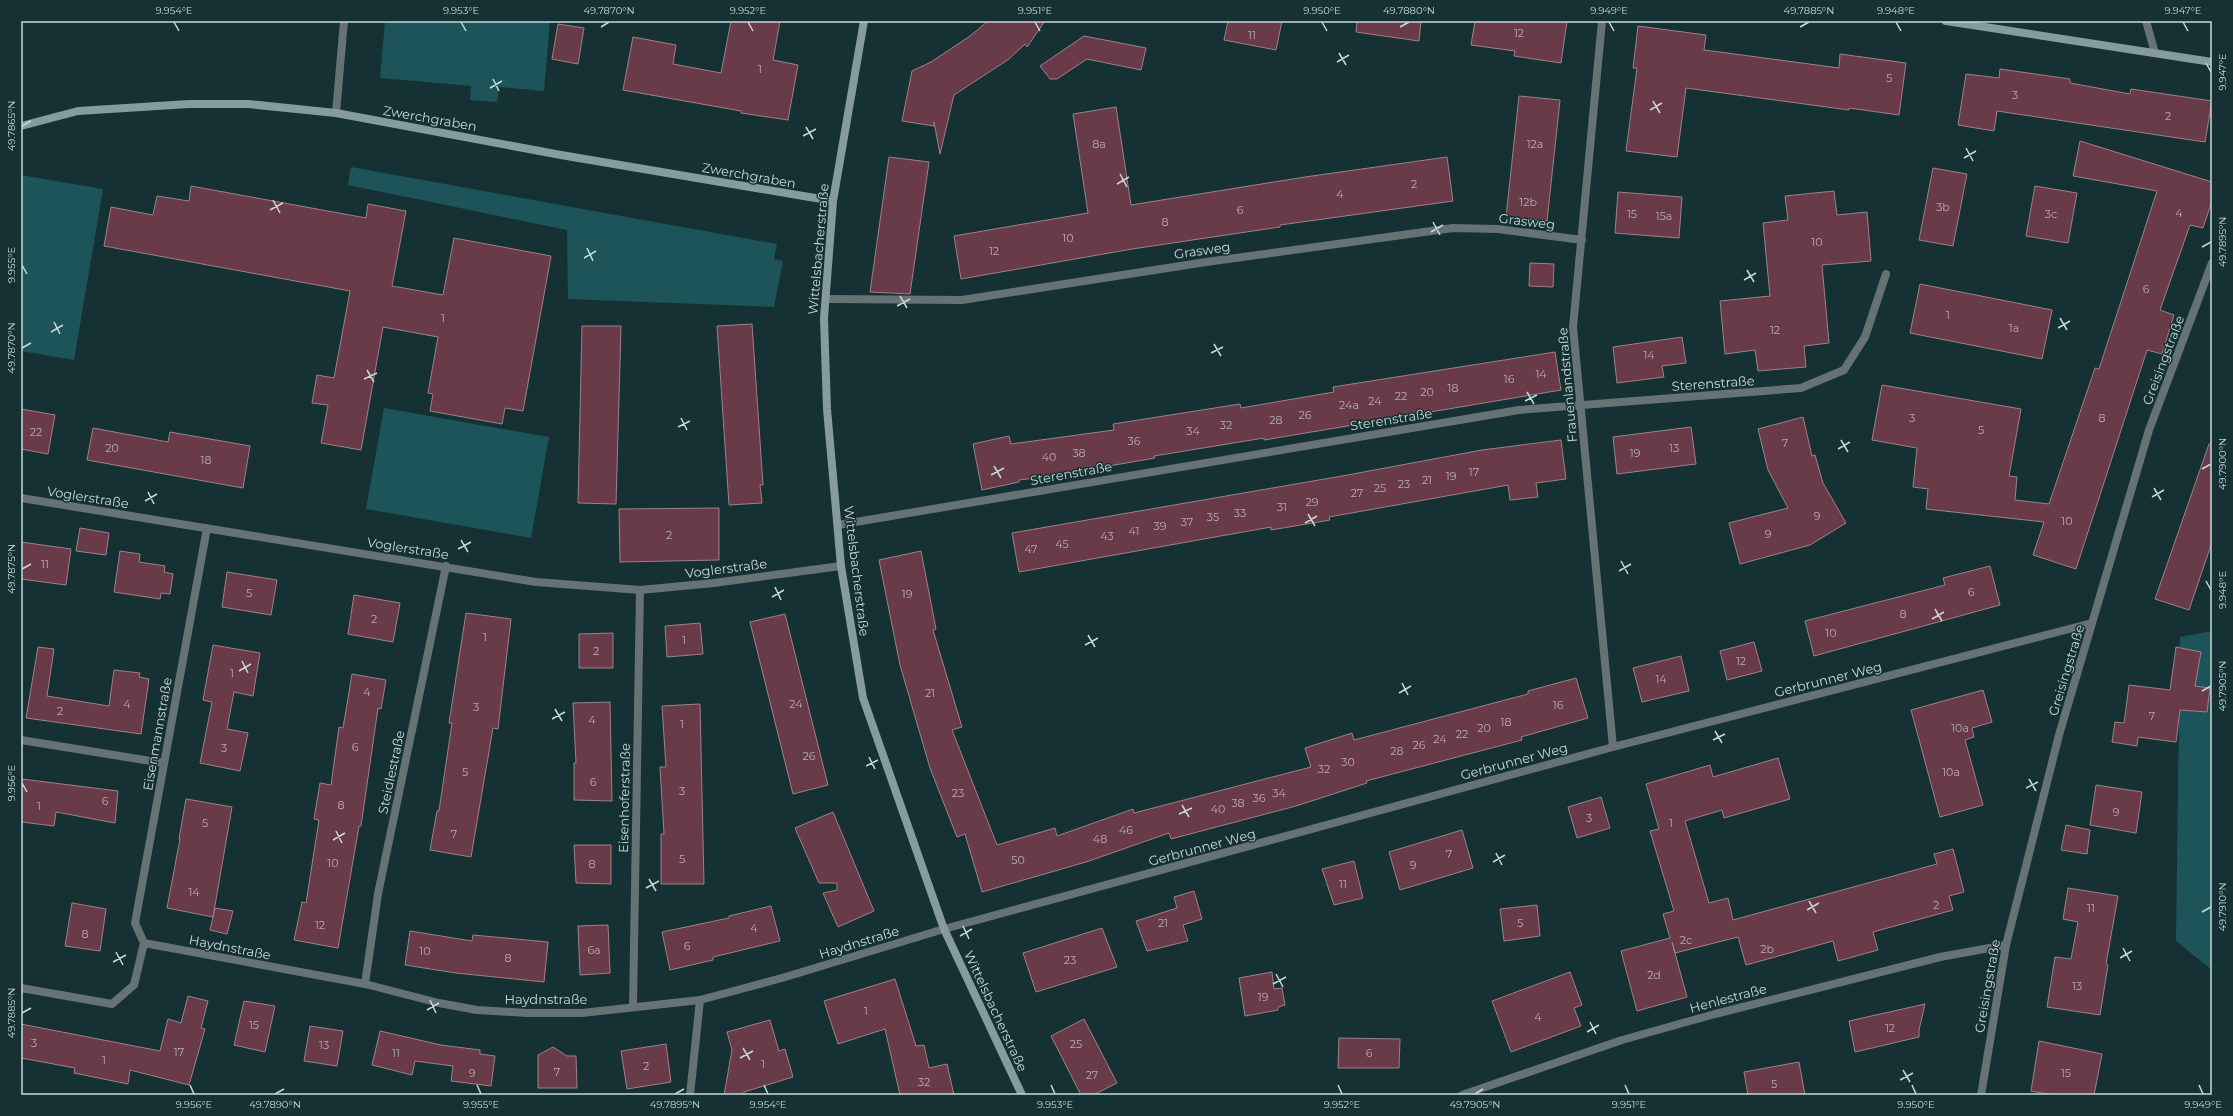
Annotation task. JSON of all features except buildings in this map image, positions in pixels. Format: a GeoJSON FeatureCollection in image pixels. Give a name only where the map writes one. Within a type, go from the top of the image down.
{"type":"FeatureCollection","features":[{"type":"Feature","properties":{"kind":"street"},"geometry":{"type":"LineString","coordinates":[[336,113],[344,21]]}},
{"type":"Feature","properties":{"kind":"street","name":"Wittelsbacherstraße"},"geometry":{"type":"LineString","coordinates":[[864,21],[833,201],[824,318],[827,408],[841,566],[863,698],[944,929],[1022,1095]]}},
{"type":"Feature","properties":{"kind":"street","name":"Frauenlandstraße"},"geometry":{"type":"LineString","coordinates":[[1602,21],[1573,327],[1613,747]]}},
{"type":"Feature","properties":{"kind":"street"},"geometry":{"type":"LineString","coordinates":[[1946,21],[2212,62]]}},
{"type":"Feature","properties":{"kind":"street"},"geometry":{"type":"LineString","coordinates":[[2146,21],[2155,54]]}},
{"type":"Feature","properties":{"kind":"street","name":"Zwerchgraben"},"geometry":{"type":"LineString","coordinates":[[21,126],[78,111],[189,104],[248,104],[336,113],[561,155],[833,201]]}},
{"type":"Feature","properties":{"kind":"street","name":"Grasweg"},"geometry":{"type":"LineString","coordinates":[[826,299],[962,300],[1206,262],[1453,228],[1498,229],[1582,240]]}},
{"type":"Feature","properties":{"kind":"street","name":"Greisingstraße"},"geometry":{"type":"LineString","coordinates":[[1981,1095],[2006,945],[2059,735],[2149,430],[2212,263]]}},
{"type":"Feature","properties":{"kind":"street","name":"Sterenstraße"},"geometry":{"type":"LineString","coordinates":[[838,526],[1519,410],[1801,388],[1844,370],[1865,337],[1886,274]]}},
{"type":"Feature","properties":{"kind":"street","name":"Voglerstraße"},"geometry":{"type":"LineString","coordinates":[[21,498],[446,566],[536,582],[640,590],[714,583],[841,566]]}},
{"type":"Feature","properties":{"kind":"street","name":"Eisenmannstraße"},"geometry":{"type":"LineString","coordinates":[[144,943],[135,923],[207,528]]}},
{"type":"Feature","properties":{"kind":"street","name":"Steidlestraße"},"geometry":{"type":"LineString","coordinates":[[365,984],[378,894],[446,566]]}},
{"type":"Feature","properties":{"kind":"street","name":"Eisenhoferstraße"},"geometry":{"type":"LineString","coordinates":[[633,1007],[640,590]]}},
{"type":"Feature","properties":{"kind":"street","name":"Gerbrunner Weg"},"geometry":{"type":"LineString","coordinates":[[944,929],[1613,747],[2092,623]]}},
{"type":"Feature","properties":{"kind":"street"},"geometry":{"type":"LineString","coordinates":[[21,740],[163,763]]}},
{"type":"Feature","properties":{"kind":"street","name":"Haydnstraße"},"geometry":{"type":"LineString","coordinates":[[144,943],[365,984],[439,1003],[477,1010],[527,1013],[582,1013],[700,1000],[782,978],[944,929]]}},
{"type":"Feature","properties":{"kind":"street"},"geometry":{"type":"LineString","coordinates":[[21,988],[112,1004],[134,985],[144,943]]}},
{"type":"Feature","properties":{"kind":"street","name":"Henlestraße"},"geometry":{"type":"LineString","coordinates":[[1462,1095],[1622,1040],[1715,1014],[1940,957],[2006,945]]}},
{"type":"Feature","properties":{"kind":"street"},"geometry":{"type":"LineString","coordinates":[[690,1095],[700,1000]]}},
{"type":"Feature","properties":{"kind":"shaded area"},"geometry":{"type":"Polygon","coordinates":[[[385,21],[550,21],[544,91],[499,87],[497,102],[470,100],[471,86],[380,78],[385,21]]]}},
{"type":"Feature","properties":{"kind":"shaded area"},"geometry":{"type":"Polygon","coordinates":[[[351,167],[777,244],[774,259],[783,261],[774,307],[568,299],[567,230],[348,185],[351,167]]]}},
{"type":"Feature","properties":{"kind":"shaded area"},"geometry":{"type":"Polygon","coordinates":[[[21,175],[103,189],[74,360],[21,351],[21,175]]]}},
{"type":"Feature","properties":{"kind":"shaded area"},"geometry":{"type":"Polygon","coordinates":[[[384,408],[549,437],[531,538],[366,509],[384,408]]]}},
{"type":"Feature","properties":{"kind":"shaded area"},"geometry":{"type":"Polygon","coordinates":[[[2212,631],[2212,970],[2176,941],[2180,637],[2212,631]]]}}]}
